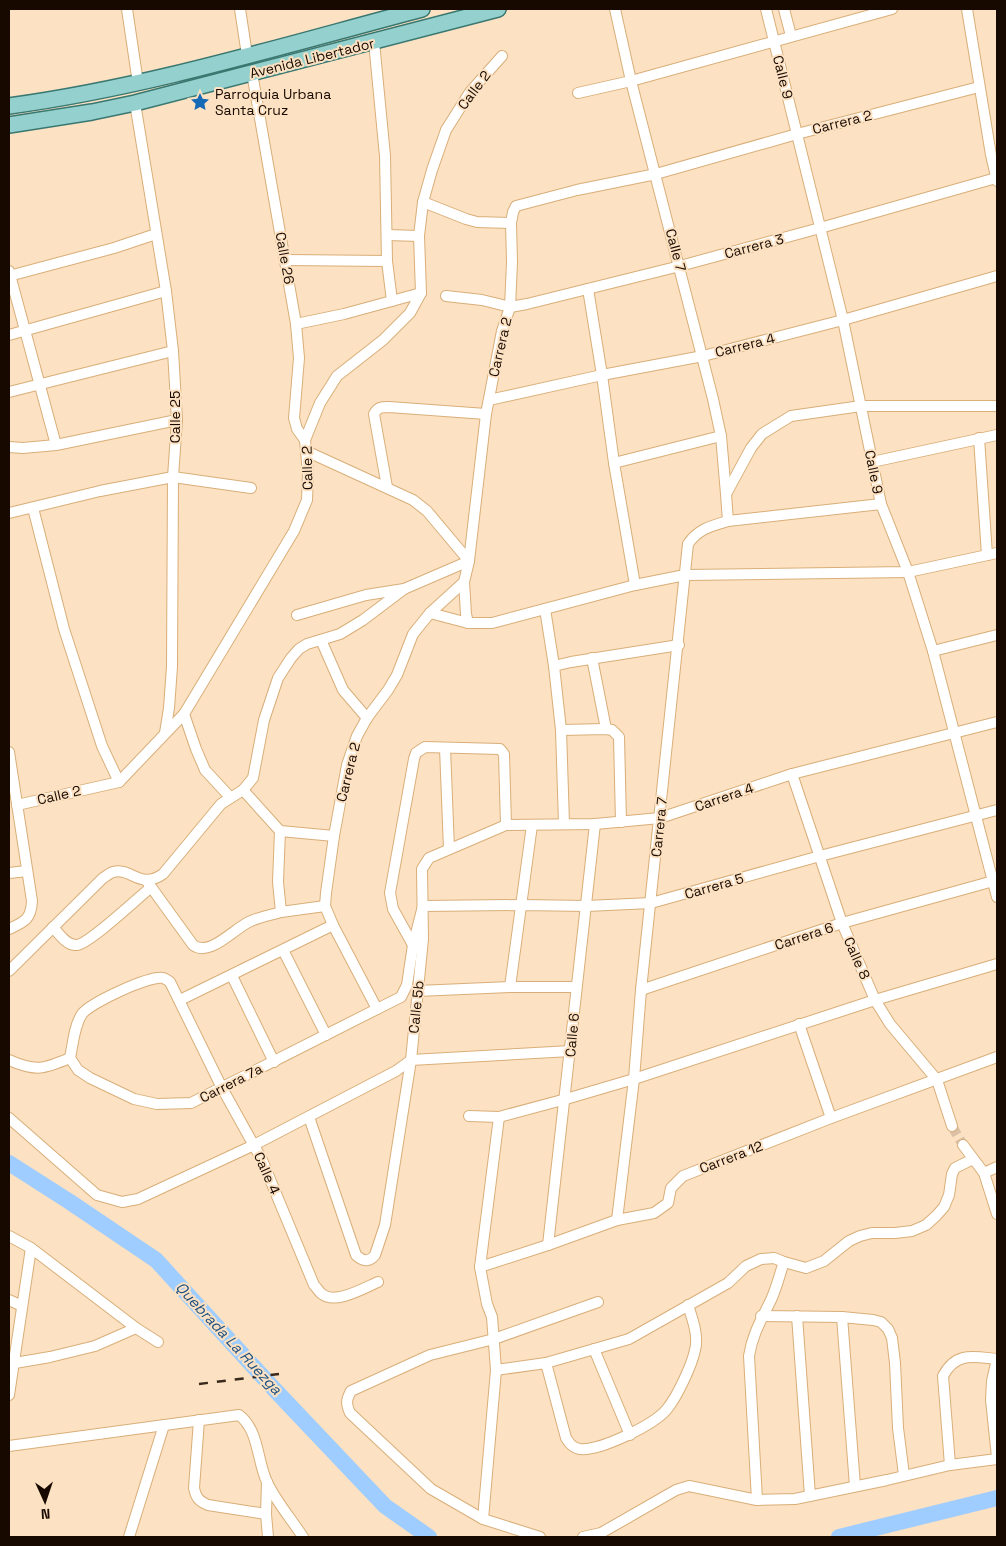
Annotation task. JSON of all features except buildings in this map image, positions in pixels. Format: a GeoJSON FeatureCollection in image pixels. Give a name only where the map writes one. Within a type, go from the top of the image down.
{"type":"FeatureCollection","features":[{"type":"Feature","properties":{"kind":"main road","name":"Avenida Libertador"},"geometry":{"type":"LineString","coordinates":[[9,106],[138,83],[422,9]]}},
{"type":"Feature","properties":{"kind":"main road","name":"Avenida Libertador"},"geometry":{"type":"LineString","coordinates":[[9,125],[48,120],[135,103],[498,9]]}},
{"type":"Feature","properties":{"kind":"street"},"geometry":{"type":"LineString","coordinates":[[127,9],[138,83]]}},
{"type":"Feature","properties":{"kind":"street"},"geometry":{"type":"LineString","coordinates":[[240,9],[247,55]]}},
{"type":"Feature","properties":{"kind":"street","name":"Calle 7"},"geometry":{"type":"LineString","coordinates":[[615,9],[631,81],[703,356],[720,436],[726,494]]}},
{"type":"Feature","properties":{"kind":"street","name":"Calle 9"},"geometry":{"type":"LineString","coordinates":[[766,9],[843,320],[881,504],[908,572],[933,651],[995,881],[997,897]]}},
{"type":"Feature","properties":{"kind":"street"},"geometry":{"type":"LineString","coordinates":[[784,9],[791,36]]}},
{"type":"Feature","properties":{"kind":"street"},"geometry":{"type":"LineString","coordinates":[[578,93],[631,81],[892,9]]}},
{"type":"Feature","properties":{"kind":"street"},"geometry":{"type":"LineString","coordinates":[[966,9],[997,179]]}},
{"type":"Feature","properties":{"kind":"street"},"geometry":{"type":"LineString","coordinates":[[374,42],[385,156],[387,261],[392,301]]}},
{"type":"Feature","properties":{"kind":"street","name":"Calle 2"},"geometry":{"type":"LineString","coordinates":[[17,805],[119,782],[184,714],[294,531],[307,500],[306,445],[320,403],[337,376],[383,340],[410,313],[421,293],[419,236],[424,202],[446,130],[470,92],[502,56]]}},
{"type":"Feature","properties":{"kind":"street","name":"Calle 26"},"geometry":{"type":"LineString","coordinates":[[252,73],[296,324],[299,358],[294,418],[297,429],[306,445]]}},
{"type":"Feature","properties":{"kind":"street","name":"Carrera 2"},"geometry":{"type":"LineString","coordinates":[[377,1009],[325,906],[334,836],[347,765],[357,736],[367,718],[397,675],[413,634],[430,613],[464,582],[469,561],[486,414],[502,331],[510,307],[511,223],[516,206],[656,174],[796,134],[979,87]]}},
{"type":"Feature","properties":{"kind":"street","name":"Calle 25"},"geometry":{"type":"LineString","coordinates":[[135,103],[166,291],[173,350],[177,420],[173,477],[172,667],[165,733]]}},
{"type":"Feature","properties":{"kind":"street","name":"Carrera 3"},"geometry":{"type":"LineString","coordinates":[[510,307],[680,266],[997,179]]}},
{"type":"Feature","properties":{"kind":"street"},"geometry":{"type":"LineString","coordinates":[[424,202],[466,220],[511,223]]}},
{"type":"Feature","properties":{"kind":"street"},"geometry":{"type":"LineString","coordinates":[[56,445],[41,383],[9,274],[114,248],[156,234]]}},
{"type":"Feature","properties":{"kind":"street"},"geometry":{"type":"LineString","coordinates":[[387,235],[419,236]]}},
{"type":"Feature","properties":{"kind":"street"},"geometry":{"type":"LineString","coordinates":[[285,260],[387,261]]}},
{"type":"Feature","properties":{"kind":"street","name":"Carrera 4"},"geometry":{"type":"LineString","coordinates":[[489,400],[602,375],[703,356],[843,320],[997,276]]}},
{"type":"Feature","properties":{"kind":"street"},"geometry":{"type":"LineString","coordinates":[[588,289],[614,463],[635,585]]}},
{"type":"Feature","properties":{"kind":"street"},"geometry":{"type":"LineString","coordinates":[[9,335],[166,291]]}},
{"type":"Feature","properties":{"kind":"street"},"geometry":{"type":"LineString","coordinates":[[296,324],[344,314],[421,293]]}},
{"type":"Feature","properties":{"kind":"street"},"geometry":{"type":"LineString","coordinates":[[446,296],[482,300],[510,307]]}},
{"type":"Feature","properties":{"kind":"street"},"geometry":{"type":"LineString","coordinates":[[9,392],[173,350]]}},
{"type":"Feature","properties":{"kind":"street"},"geometry":{"type":"LineString","coordinates":[[728,521],[726,494],[751,448],[762,434],[791,416],[861,406],[997,406]]}},
{"type":"Feature","properties":{"kind":"street"},"geometry":{"type":"LineString","coordinates":[[387,487],[374,414],[377,409],[388,407],[486,414]]}},
{"type":"Feature","properties":{"kind":"street"},"geometry":{"type":"LineString","coordinates":[[9,447],[23,448],[56,445],[177,420]]}},
{"type":"Feature","properties":{"kind":"street"},"geometry":{"type":"LineString","coordinates":[[872,462],[997,434]]}},
{"type":"Feature","properties":{"kind":"street"},"geometry":{"type":"LineString","coordinates":[[614,463],[720,436]]}},
{"type":"Feature","properties":{"kind":"street"},"geometry":{"type":"LineString","coordinates":[[430,613],[468,623],[492,623],[635,585],[685,575],[908,572],[992,554],[979,438]]}},
{"type":"Feature","properties":{"kind":"street"},"geometry":{"type":"LineString","coordinates":[[53,927],[71,944],[78,945],[92,937],[148,884],[163,874],[220,804],[243,790],[253,778],[264,720],[278,678],[299,648],[340,634],[363,620],[404,589],[469,561],[427,511],[413,500],[306,445]]}},
{"type":"Feature","properties":{"kind":"street"},"geometry":{"type":"LineString","coordinates":[[9,514],[100,491],[173,477],[251,488]]}},
{"type":"Feature","properties":{"kind":"street","name":"Carrera 7"},"geometry":{"type":"LineString","coordinates":[[617,1220],[634,1079],[641,990],[688,544],[694,535],[706,527],[728,521],[881,504]]}},
{"type":"Feature","properties":{"kind":"street"},"geometry":{"type":"LineString","coordinates":[[33,508],[64,629],[102,746],[119,782]]}},
{"type":"Feature","properties":{"kind":"street"},"geometry":{"type":"LineString","coordinates":[[464,582],[468,623]]}},
{"type":"Feature","properties":{"kind":"street"},"geometry":{"type":"LineString","coordinates":[[297,615],[366,595],[404,589]]}},
{"type":"Feature","properties":{"kind":"street"},"geometry":{"type":"LineString","coordinates":[[545,609],[561,730],[564,823]]}},
{"type":"Feature","properties":{"kind":"street"},"geometry":{"type":"LineString","coordinates":[[933,651],[997,635]]}},
{"type":"Feature","properties":{"kind":"street"},"geometry":{"type":"LineString","coordinates":[[321,640],[343,690],[367,718]]}},
{"type":"Feature","properties":{"kind":"street"},"geometry":{"type":"LineString","coordinates":[[554,666],[592,658],[678,645]]}},
{"type":"Feature","properties":{"kind":"street"},"geometry":{"type":"LineString","coordinates":[[592,658],[606,729]]}},
{"type":"Feature","properties":{"kind":"street"},"geometry":{"type":"LineString","coordinates":[[184,714],[205,770],[230,797]]}},
{"type":"Feature","properties":{"kind":"street","name":"Carrera 4"},"geometry":{"type":"LineString","coordinates":[[449,849],[506,825],[595,824],[660,818],[792,774],[997,722]]}},
{"type":"Feature","properties":{"kind":"street"},"geometry":{"type":"LineString","coordinates":[[561,730],[606,729],[612,730],[619,737],[621,822]]}},
{"type":"Feature","properties":{"kind":"street"},"geometry":{"type":"LineString","coordinates":[[413,945],[393,909],[390,893],[416,754],[425,747],[500,749],[504,754],[506,825]]}},
{"type":"Feature","properties":{"kind":"street"},"geometry":{"type":"LineString","coordinates":[[445,748],[449,849]]}},
{"type":"Feature","properties":{"kind":"street"},"geometry":{"type":"LineString","coordinates":[[9,752],[32,901],[32,912],[28,918],[9,929]]}},
{"type":"Feature","properties":{"kind":"street","name":"Calle 8"},"geometry":{"type":"LineString","coordinates":[[792,774],[842,923],[875,1000],[890,1024],[937,1080],[952,1126]]}},
{"type":"Feature","properties":{"kind":"street"},"geometry":{"type":"LineString","coordinates":[[243,790],[280,831],[334,836]]}},
{"type":"Feature","properties":{"kind":"street","name":"Carrera 5"},"geometry":{"type":"LineString","coordinates":[[423,906],[651,904],[820,856],[997,810]]}},
{"type":"Feature","properties":{"kind":"street"},"geometry":{"type":"LineString","coordinates":[[510,987],[532,824]]}},
{"type":"Feature","properties":{"kind":"street","name":"Calle 6"},"geometry":{"type":"LineString","coordinates":[[548,1245],[566,1099],[576,987],[587,906],[595,824]]}},
{"type":"Feature","properties":{"kind":"street"},"geometry":{"type":"LineString","coordinates":[[280,831],[278,882],[281,912]]}},
{"type":"Feature","properties":{"kind":"street","name":"Calle 5b"},"geometry":{"type":"LineString","coordinates":[[309,1117],[356,1255],[361,1260],[367,1261],[372,1259],[384,1225],[411,1060],[424,939],[422,869],[429,858],[449,849]]}},
{"type":"Feature","properties":{"kind":"street"},"geometry":{"type":"LineString","coordinates":[[9,873],[27,871]]}},
{"type":"Feature","properties":{"kind":"street"},"geometry":{"type":"LineString","coordinates":[[9,971],[103,878],[112,872],[120,871],[148,884],[193,945],[203,949],[211,946],[250,921],[281,912],[325,906]]}},
{"type":"Feature","properties":{"kind":"street","name":"Carrera 6"},"geometry":{"type":"LineString","coordinates":[[641,990],[842,923],[995,881]]}},
{"type":"Feature","properties":{"kind":"street","name":"Carrera 7a"},"geometry":{"type":"LineString","coordinates":[[70,1058],[78,1070],[90,1078],[134,1099],[157,1104],[191,1103],[401,998],[405,991],[413,945],[423,906]]}},
{"type":"Feature","properties":{"kind":"street"},"geometry":{"type":"LineString","coordinates":[[9,1060],[22,1066],[39,1069],[70,1058],[76,1026],[83,1013],[94,1004],[121,990],[154,978],[163,978],[170,982],[180,1000],[333,925]]}},
{"type":"Feature","properties":{"kind":"street"},"geometry":{"type":"LineString","coordinates":[[283,950],[326,1035]]}},
{"type":"Feature","properties":{"kind":"street"},"geometry":{"type":"LineString","coordinates":[[469,1116],[499,1117],[566,1099],[634,1079],[875,1000],[997,964]]}},
{"type":"Feature","properties":{"kind":"street"},"geometry":{"type":"LineString","coordinates":[[232,976],[274,1062]]}},
{"type":"Feature","properties":{"kind":"street"},"geometry":{"type":"LineString","coordinates":[[417,991],[510,987],[576,987]]}},
{"type":"Feature","properties":{"kind":"street","name":"Calle 4"},"geometry":{"type":"LineString","coordinates":[[180,1000],[222,1088],[254,1145],[314,1285],[323,1295],[332,1298],[344,1296],[378,1282]]}},
{"type":"Feature","properties":{"kind":"street"},"geometry":{"type":"LineString","coordinates":[[799,1024],[830,1118]]}},
{"type":"Feature","properties":{"kind":"street"},"geometry":{"type":"LineString","coordinates":[[9,1118],[97,1195],[122,1202],[138,1199],[254,1145],[396,1071],[411,1060],[571,1051]]}},
{"type":"Feature","properties":{"kind":"street","name":"Carrera 12"},"geometry":{"type":"LineString","coordinates":[[480,1266],[548,1245],[617,1220],[654,1213],[668,1203],[672,1188],[683,1176],[830,1118],[997,1057]]}},
{"type":"Feature","properties":{"kind":"street"},"geometry":{"type":"LineString","coordinates":[[483,1519],[496,1370],[492,1317],[487,1304],[480,1266],[499,1117]]}},
{"type":"Feature","properties":{"kind":"street"},"geometry":{"type":"LineString","coordinates":[[963,1145],[984,1173],[997,1214]]}},
{"type":"Feature","properties":{"kind":"street"},"geometry":{"type":"LineString","coordinates":[[496,1370],[546,1363],[629,1339],[728,1283],[746,1266],[761,1259],[774,1258],[806,1268],[824,1261],[849,1241],[860,1236],[872,1233],[912,1231],[926,1225],[944,1207],[950,1195],[952,1174],[955,1168],[973,1159]]}},
{"type":"Feature","properties":{"kind":"street"},"geometry":{"type":"LineString","coordinates":[[984,1173],[997,1167]]}},
{"type":"Feature","properties":{"kind":"street"},"geometry":{"type":"LineString","coordinates":[[9,1236],[31,1248],[136,1328],[158,1342]]}},
{"type":"Feature","properties":{"kind":"street"},"geometry":{"type":"LineString","coordinates":[[9,1396],[11,1364],[31,1248]]}},
{"type":"Feature","properties":{"kind":"street"},"geometry":{"type":"LineString","coordinates":[[757,1500],[749,1356],[751,1341],[769,1304],[784,1262]]}},
{"type":"Feature","properties":{"kind":"street"},"geometry":{"type":"LineString","coordinates":[[9,1300],[22,1306]]}},
{"type":"Feature","properties":{"kind":"street"},"geometry":{"type":"LineString","coordinates":[[540,1537],[483,1519],[431,1489],[350,1413],[346,1405],[347,1398],[351,1391],[430,1355],[494,1339],[598,1302]]}},
{"type":"Feature","properties":{"kind":"street"},"geometry":{"type":"LineString","coordinates":[[546,1363],[566,1438],[571,1446],[580,1449],[592,1448],[630,1435],[666,1410],[680,1386],[696,1349],[696,1337],[688,1305]]}},
{"type":"Feature","properties":{"kind":"street"},"geometry":{"type":"LineString","coordinates":[[762,1316],[842,1317],[873,1320],[881,1322],[888,1329],[892,1338],[904,1476]]}},
{"type":"Feature","properties":{"kind":"street"},"geometry":{"type":"LineString","coordinates":[[797,1316],[810,1496]]}},
{"type":"Feature","properties":{"kind":"street"},"geometry":{"type":"LineString","coordinates":[[842,1317],[855,1486]]}},
{"type":"Feature","properties":{"kind":"street"},"geometry":{"type":"LineString","coordinates":[[11,1364],[95,1346],[136,1328]]}},
{"type":"Feature","properties":{"kind":"street"},"geometry":{"type":"LineString","coordinates":[[594,1349],[630,1435]]}},
{"type":"Feature","properties":{"kind":"street"},"geometry":{"type":"LineString","coordinates":[[584,1537],[600,1533],[676,1490],[689,1486],[757,1500],[786,1499],[810,1496],[950,1465],[997,1458],[996,1428],[991,1400],[992,1381],[997,1359],[966,1356],[955,1360],[947,1367],[943,1376],[950,1465]]}},
{"type":"Feature","properties":{"kind":"street"},"geometry":{"type":"LineString","coordinates":[[9,1446],[239,1415],[246,1421],[251,1430],[267,1482],[303,1537]]}},
{"type":"Feature","properties":{"kind":"street"},"geometry":{"type":"LineString","coordinates":[[199,1420],[194,1488],[196,1497],[208,1505],[266,1514]]}},
{"type":"Feature","properties":{"kind":"street"},"geometry":{"type":"LineString","coordinates":[[129,1537],[164,1425]]}},
{"type":"Feature","properties":{"kind":"street"},"geometry":{"type":"LineString","coordinates":[[267,1482],[266,1514],[268,1537]]}},
{"type":"Feature","properties":{"kind":"waterway","name":"Quebrada La Ruezga"},"geometry":{"type":"LineString","coordinates":[[9,1163],[156,1260],[274,1389],[385,1506],[429,1537]]}},
{"type":"Feature","properties":{"kind":"waterway","name":"Quebrada La Ruezga"},"geometry":{"type":"LineString","coordinates":[[839,1537],[997,1498]]}},
{"type":"Feature","properties":{"kind":"tunnel"},"geometry":{"type":"LineString","coordinates":[[952,1126],[963,1145]]}},
{"type":"Feature","properties":{"kind":"railway"},"geometry":{"type":"LineString","coordinates":[[199,1384],[279,1374]]}},
{"type":"Feature","properties":{"kind":"place","name":"Parroquia Urbana Santa Cruz"},"geometry":{"type":"Point","coordinates":[200,102]}}]}
